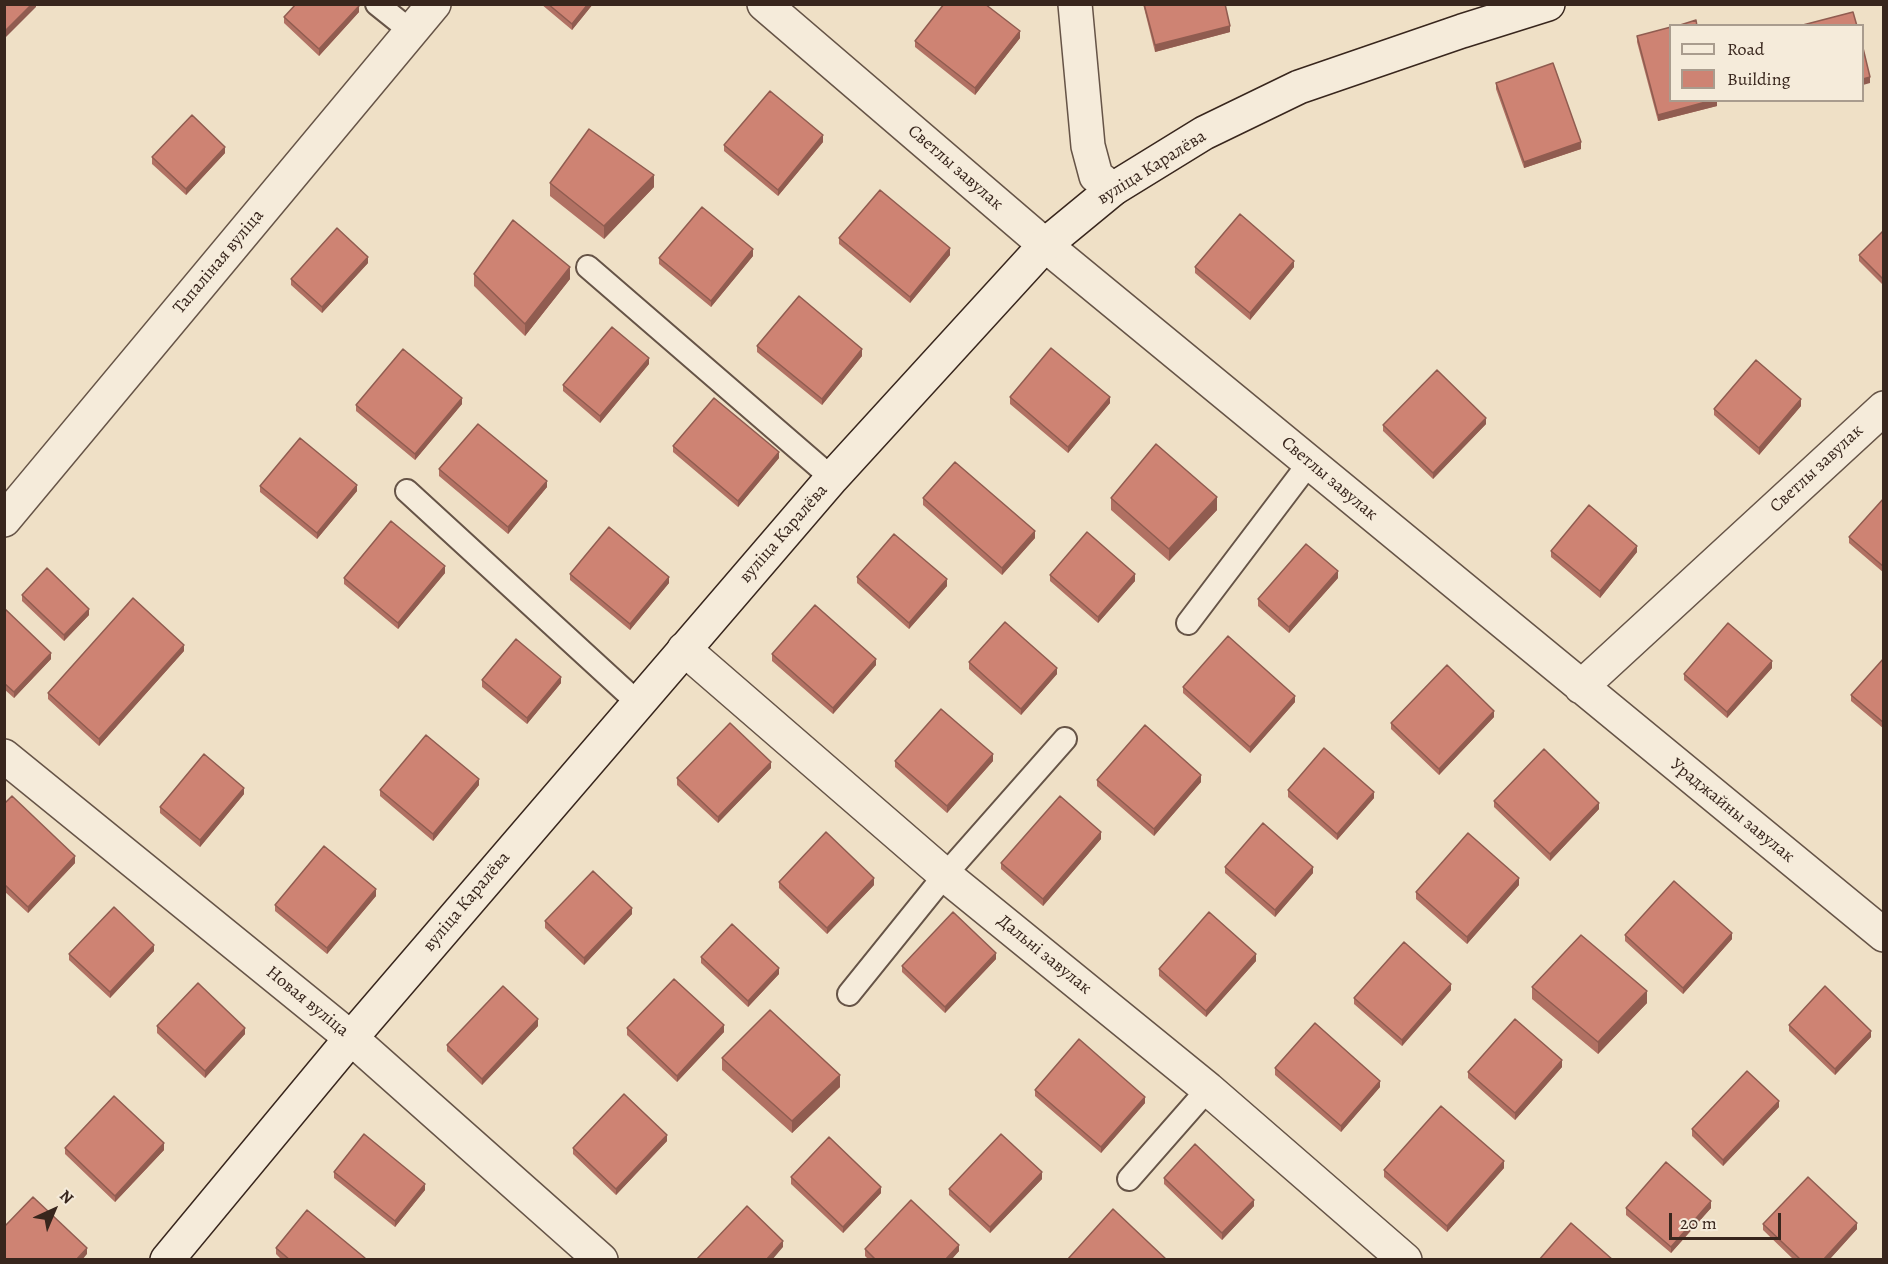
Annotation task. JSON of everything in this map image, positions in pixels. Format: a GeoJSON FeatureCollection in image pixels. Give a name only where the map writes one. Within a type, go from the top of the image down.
{"type":"FeatureCollection","features":[{"type":"Feature","properties":{"kind":"street","name":"Тапаліная вуліца"},"geometry":{"type":"LineString","coordinates":[[4,520],[434,4]]}},
{"type":"Feature","properties":{"kind":"street","name":"Светлы завулак"},"geometry":{"type":"LineString","coordinates":[[764,4],[1045,245],[1581,687],[1884,408]]}},
{"type":"Feature","properties":{"kind":"street"},"geometry":{"type":"LineString","coordinates":[[1075,4],[1088,146],[1096,176],[1113,189]]}},
{"type":"Feature","properties":{"kind":"street","name":"вуліца Каралёва"},"geometry":{"type":"LineString","coordinates":[[167,1260],[351,1038],[638,702],[832,478],[1045,245],[1113,189],[1204,134],[1299,87],[1548,4]]}},
{"type":"Feature","properties":{"kind":"street","name":"Дальні завулак"},"geometry":{"type":"LineString","coordinates":[[684,650],[945,875],[1208,1089],[1405,1260]]}},
{"type":"Feature","properties":{"kind":"street","name":"Ураджайны завулак"},"geometry":{"type":"LineString","coordinates":[[1581,687],[1882,931]]}},
{"type":"Feature","properties":{"kind":"street","name":"Новая вуліца"},"geometry":{"type":"LineString","coordinates":[[4,756],[351,1038],[601,1260]]}},
{"type":"Feature","properties":{"kind":"lane"},"geometry":{"type":"LineString","coordinates":[[377,4],[412,32]]}},
{"type":"Feature","properties":{"kind":"lane"},"geometry":{"type":"LineString","coordinates":[[588,267],[832,478]]}},
{"type":"Feature","properties":{"kind":"lane"},"geometry":{"type":"LineString","coordinates":[[1188,623],[1310,462]]}},
{"type":"Feature","properties":{"kind":"lane"},"geometry":{"type":"LineString","coordinates":[[407,491],[638,702]]}},
{"type":"Feature","properties":{"kind":"lane"},"geometry":{"type":"LineString","coordinates":[[849,994],[945,875],[1065,739]]}},
{"type":"Feature","properties":{"kind":"lane"},"geometry":{"type":"LineString","coordinates":[[1129,1179],[1208,1089]]}},
{"type":"Feature","properties":{"kind":"building"},"geometry":{"type":"Polygon","coordinates":[[[4,4],[32,4],[4,32],[4,4]]]}},
{"type":"Feature","properties":{"kind":"building"},"geometry":{"type":"Polygon","coordinates":[[[296,4],[357,4],[359,6],[319,49],[284,17],[296,4]]]}},
{"type":"Feature","properties":{"kind":"building"},"geometry":{"type":"Polygon","coordinates":[[[548,4],[588,4],[572,24],[548,4]]]}},
{"type":"Feature","properties":{"kind":"building"},"geometry":{"type":"Polygon","coordinates":[[[944,4],[985,4],[1020,31],[975,88],[915,41],[944,4]]]}},
{"type":"Feature","properties":{"kind":"building"},"geometry":{"type":"Polygon","coordinates":[[[1144,4],[1225,4],[1230,26],[1155,45],[1144,4]]]}},
{"type":"Feature","properties":{"kind":"building"},"geometry":{"type":"Polygon","coordinates":[[[1853,12],[1856,24],[1807,24],[1853,12]]]}},
{"type":"Feature","properties":{"kind":"building"},"geometry":{"type":"Polygon","coordinates":[[[1696,20],[1697,24],[1683,24],[1696,20]]]}},
{"type":"Feature","properties":{"kind":"building"},"geometry":{"type":"Polygon","coordinates":[[[1669,28],[1669,102],[1706,102],[1658,115],[1637,36],[1669,28]]]}},
{"type":"Feature","properties":{"kind":"building"},"geometry":{"type":"Polygon","coordinates":[[[1864,52],[1870,77],[1864,79],[1864,52]]]}},
{"type":"Feature","properties":{"kind":"building"},"geometry":{"type":"Polygon","coordinates":[[[1553,63],[1581,142],[1524,162],[1496,83],[1553,63]]]}},
{"type":"Feature","properties":{"kind":"building"},"geometry":{"type":"Polygon","coordinates":[[[770,91],[823,135],[778,190],[724,145],[770,91]]]}},
{"type":"Feature","properties":{"kind":"building"},"geometry":{"type":"Polygon","coordinates":[[[192,115],[225,147],[186,189],[152,157],[192,115]]]}},
{"type":"Feature","properties":{"kind":"building"},"geometry":{"type":"Polygon","coordinates":[[[589,129],[654,175],[604,226],[550,183],[589,129]]]}},
{"type":"Feature","properties":{"kind":"building"},"geometry":{"type":"Polygon","coordinates":[[[880,190],[950,248],[910,297],[839,238],[880,190]]]}},
{"type":"Feature","properties":{"kind":"building"},"geometry":{"type":"Polygon","coordinates":[[[702,207],[753,249],[711,301],[659,258],[702,207]]]}},
{"type":"Feature","properties":{"kind":"building"},"geometry":{"type":"Polygon","coordinates":[[[1240,214],[1294,261],[1250,313],[1195,267],[1240,214]]]}},
{"type":"Feature","properties":{"kind":"building"},"geometry":{"type":"Polygon","coordinates":[[[513,220],[570,267],[525,324],[474,274],[513,220]]]}},
{"type":"Feature","properties":{"kind":"building"},"geometry":{"type":"Polygon","coordinates":[[[337,228],[368,257],[322,307],[291,279],[337,228]]]}},
{"type":"Feature","properties":{"kind":"building"},"geometry":{"type":"Polygon","coordinates":[[[1884,230],[1884,280],[1859,255],[1884,230]]]}},
{"type":"Feature","properties":{"kind":"building"},"geometry":{"type":"Polygon","coordinates":[[[799,296],[862,349],[822,399],[757,346],[799,296]]]}},
{"type":"Feature","properties":{"kind":"building"},"geometry":{"type":"Polygon","coordinates":[[[612,327],[649,358],[600,416],[563,385],[612,327]]]}},
{"type":"Feature","properties":{"kind":"building"},"geometry":{"type":"Polygon","coordinates":[[[1051,348],[1110,397],[1068,447],[1010,397],[1051,348]]]}},
{"type":"Feature","properties":{"kind":"building"},"geometry":{"type":"Polygon","coordinates":[[[403,349],[462,398],[415,454],[356,405],[403,349]]]}},
{"type":"Feature","properties":{"kind":"building"},"geometry":{"type":"Polygon","coordinates":[[[1756,360],[1801,399],[1759,448],[1714,409],[1756,360]]]}},
{"type":"Feature","properties":{"kind":"building"},"geometry":{"type":"Polygon","coordinates":[[[1437,370],[1486,418],[1433,473],[1383,425],[1437,370]]]}},
{"type":"Feature","properties":{"kind":"building"},"geometry":{"type":"Polygon","coordinates":[[[714,398],[779,452],[738,501],[673,446],[714,398]]]}},
{"type":"Feature","properties":{"kind":"building"},"geometry":{"type":"Polygon","coordinates":[[[478,424],[547,481],[508,527],[439,469],[478,424]]]}},
{"type":"Feature","properties":{"kind":"building"},"geometry":{"type":"Polygon","coordinates":[[[300,438],[357,485],[317,533],[260,486],[300,438]]]}},
{"type":"Feature","properties":{"kind":"building"},"geometry":{"type":"Polygon","coordinates":[[[1156,444],[1217,497],[1169,549],[1111,498],[1156,444]]]}},
{"type":"Feature","properties":{"kind":"building"},"geometry":{"type":"Polygon","coordinates":[[[955,462],[1035,531],[1002,568],[923,498],[955,462]]]}},
{"type":"Feature","properties":{"kind":"building"},"geometry":{"type":"Polygon","coordinates":[[[1884,498],[1884,567],[1849,537],[1884,498]]]}},
{"type":"Feature","properties":{"kind":"building"},"geometry":{"type":"Polygon","coordinates":[[[1589,505],[1637,546],[1600,591],[1551,551],[1589,505]]]}},
{"type":"Feature","properties":{"kind":"building"},"geometry":{"type":"Polygon","coordinates":[[[391,521],[445,566],[398,623],[344,578],[391,521]]]}},
{"type":"Feature","properties":{"kind":"building"},"geometry":{"type":"Polygon","coordinates":[[[609,527],[669,577],[630,624],[570,574],[609,527]]]}},
{"type":"Feature","properties":{"kind":"building"},"geometry":{"type":"Polygon","coordinates":[[[1087,532],[1135,574],[1098,617],[1050,575],[1087,532]]]}},
{"type":"Feature","properties":{"kind":"building"},"geometry":{"type":"Polygon","coordinates":[[[894,534],[947,579],[909,623],[857,577],[894,534]]]}},
{"type":"Feature","properties":{"kind":"building"},"geometry":{"type":"Polygon","coordinates":[[[1306,544],[1338,571],[1289,627],[1258,599],[1306,544]]]}},
{"type":"Feature","properties":{"kind":"building"},"geometry":{"type":"Polygon","coordinates":[[[47,568],[89,609],[64,635],[22,595],[47,568]]]}},
{"type":"Feature","properties":{"kind":"building"},"geometry":{"type":"Polygon","coordinates":[[[133,598],[184,645],[99,739],[48,693],[133,598]]]}},
{"type":"Feature","properties":{"kind":"building"},"geometry":{"type":"Polygon","coordinates":[[[815,605],[876,659],[833,708],[772,654],[815,605]]]}},
{"type":"Feature","properties":{"kind":"building"},"geometry":{"type":"Polygon","coordinates":[[[4,608],[51,653],[14,692],[4,683],[4,608]]]}},
{"type":"Feature","properties":{"kind":"building"},"geometry":{"type":"Polygon","coordinates":[[[1005,622],[1057,668],[1021,709],[969,662],[1005,622]]]}},
{"type":"Feature","properties":{"kind":"building"},"geometry":{"type":"Polygon","coordinates":[[[1728,623],[1772,661],[1727,712],[1684,674],[1728,623]]]}},
{"type":"Feature","properties":{"kind":"building"},"geometry":{"type":"Polygon","coordinates":[[[1228,636],[1295,696],[1250,747],[1183,687],[1228,636]]]}},
{"type":"Feature","properties":{"kind":"building"},"geometry":{"type":"Polygon","coordinates":[[[516,639],[561,677],[527,718],[482,680],[516,639]]]}},
{"type":"Feature","properties":{"kind":"building"},"geometry":{"type":"Polygon","coordinates":[[[1884,658],[1884,723],[1851,695],[1884,658]]]}},
{"type":"Feature","properties":{"kind":"building"},"geometry":{"type":"Polygon","coordinates":[[[1447,665],[1494,711],[1439,769],[1391,723],[1447,665]]]}},
{"type":"Feature","properties":{"kind":"building"},"geometry":{"type":"Polygon","coordinates":[[[941,709],[993,754],[947,806],[895,761],[941,709]]]}},
{"type":"Feature","properties":{"kind":"building"},"geometry":{"type":"Polygon","coordinates":[[[730,723],[771,762],[718,817],[677,778],[730,723]]]}},
{"type":"Feature","properties":{"kind":"building"},"geometry":{"type":"Polygon","coordinates":[[[1145,725],[1201,775],[1154,829],[1097,780],[1145,725]]]}},
{"type":"Feature","properties":{"kind":"building"},"geometry":{"type":"Polygon","coordinates":[[[426,735],[479,779],[433,834],[380,790],[426,735]]]}},
{"type":"Feature","properties":{"kind":"building"},"geometry":{"type":"Polygon","coordinates":[[[1324,748],[1374,792],[1337,834],[1288,790],[1324,748]]]}},
{"type":"Feature","properties":{"kind":"building"},"geometry":{"type":"Polygon","coordinates":[[[1544,749],[1599,803],[1550,854],[1494,801],[1544,749]]]}},
{"type":"Feature","properties":{"kind":"building"},"geometry":{"type":"Polygon","coordinates":[[[204,754],[244,788],[200,840],[160,807],[204,754]]]}},
{"type":"Feature","properties":{"kind":"building"},"geometry":{"type":"Polygon","coordinates":[[[12,796],[75,856],[28,907],[4,884],[4,804],[12,796]]]}},
{"type":"Feature","properties":{"kind":"building"},"geometry":{"type":"Polygon","coordinates":[[[1060,796],[1101,832],[1043,899],[1001,863],[1060,796]]]}},
{"type":"Feature","properties":{"kind":"building"},"geometry":{"type":"Polygon","coordinates":[[[1263,823],[1313,867],[1275,910],[1225,867],[1263,823]]]}},
{"type":"Feature","properties":{"kind":"building"},"geometry":{"type":"Polygon","coordinates":[[[826,832],[874,878],[827,928],[779,882],[826,832]]]}},
{"type":"Feature","properties":{"kind":"building"},"geometry":{"type":"Polygon","coordinates":[[[1468,833],[1519,878],[1467,937],[1416,892],[1468,833]]]}},
{"type":"Feature","properties":{"kind":"building"},"geometry":{"type":"Polygon","coordinates":[[[324,846],[376,889],[327,948],[275,905],[324,846]]]}},
{"type":"Feature","properties":{"kind":"building"},"geometry":{"type":"Polygon","coordinates":[[[593,871],[632,908],[584,958],[545,921],[593,871]]]}},
{"type":"Feature","properties":{"kind":"building"},"geometry":{"type":"Polygon","coordinates":[[[1674,881],[1732,933],[1683,988],[1625,935],[1674,881]]]}},
{"type":"Feature","properties":{"kind":"building"},"geometry":{"type":"Polygon","coordinates":[[[114,907],[154,945],[110,992],[69,954],[114,907]]]}},
{"type":"Feature","properties":{"kind":"building"},"geometry":{"type":"Polygon","coordinates":[[[953,912],[996,953],[945,1007],[902,966],[953,912]]]}},
{"type":"Feature","properties":{"kind":"building"},"geometry":{"type":"Polygon","coordinates":[[[1209,912],[1256,954],[1206,1011],[1159,969],[1209,912]]]}},
{"type":"Feature","properties":{"kind":"building"},"geometry":{"type":"Polygon","coordinates":[[[732,924],[779,968],[748,1001],[701,957],[732,924]]]}},
{"type":"Feature","properties":{"kind":"building"},"geometry":{"type":"Polygon","coordinates":[[[1581,935],[1647,991],[1598,1042],[1532,987],[1581,935]]]}},
{"type":"Feature","properties":{"kind":"building"},"geometry":{"type":"Polygon","coordinates":[[[1404,942],[1451,984],[1402,1040],[1354,998],[1404,942]]]}},
{"type":"Feature","properties":{"kind":"building"},"geometry":{"type":"Polygon","coordinates":[[[674,979],[724,1025],[677,1076],[627,1028],[674,979]]]}},
{"type":"Feature","properties":{"kind":"building"},"geometry":{"type":"Polygon","coordinates":[[[198,983],[245,1028],[205,1071],[157,1026],[198,983]]]}},
{"type":"Feature","properties":{"kind":"building"},"geometry":{"type":"Polygon","coordinates":[[[503,986],[538,1019],[482,1079],[447,1045],[503,986]]]}},
{"type":"Feature","properties":{"kind":"building"},"geometry":{"type":"Polygon","coordinates":[[[1825,986],[1871,1031],[1835,1069],[1789,1025],[1825,986]]]}},
{"type":"Feature","properties":{"kind":"building"},"geometry":{"type":"Polygon","coordinates":[[[770,1010],[840,1075],[792,1121],[722,1058],[770,1010]]]}},
{"type":"Feature","properties":{"kind":"building"},"geometry":{"type":"Polygon","coordinates":[[[1515,1019],[1562,1060],[1515,1113],[1468,1072],[1515,1019]]]}},
{"type":"Feature","properties":{"kind":"building"},"geometry":{"type":"Polygon","coordinates":[[[1315,1023],[1380,1081],[1341,1126],[1275,1068],[1315,1023]]]}},
{"type":"Feature","properties":{"kind":"building"},"geometry":{"type":"Polygon","coordinates":[[[1079,1039],[1145,1097],[1101,1147],[1035,1090],[1079,1039]]]}},
{"type":"Feature","properties":{"kind":"building"},"geometry":{"type":"Polygon","coordinates":[[[1747,1071],[1779,1101],[1723,1160],[1692,1129],[1747,1071]]]}},
{"type":"Feature","properties":{"kind":"building"},"geometry":{"type":"Polygon","coordinates":[[[624,1094],[667,1135],[616,1189],[573,1148],[624,1094]]]}},
{"type":"Feature","properties":{"kind":"building"},"geometry":{"type":"Polygon","coordinates":[[[114,1096],[164,1143],[115,1196],[65,1148],[114,1096]]]}},
{"type":"Feature","properties":{"kind":"building"},"geometry":{"type":"Polygon","coordinates":[[[1441,1106],[1504,1161],[1447,1226],[1384,1170],[1441,1106]]]}},
{"type":"Feature","properties":{"kind":"building"},"geometry":{"type":"Polygon","coordinates":[[[364,1134],[425,1184],[395,1221],[334,1172],[364,1134]]]}},
{"type":"Feature","properties":{"kind":"building"},"geometry":{"type":"Polygon","coordinates":[[[1001,1134],[1042,1172],[990,1227],[949,1189],[1001,1134]]]}},
{"type":"Feature","properties":{"kind":"building"},"geometry":{"type":"Polygon","coordinates":[[[829,1137],[881,1187],[843,1227],[791,1177],[829,1137]]]}},
{"type":"Feature","properties":{"kind":"building"},"geometry":{"type":"Polygon","coordinates":[[[1195,1144],[1254,1200],[1222,1233],[1164,1178],[1195,1144]]]}},
{"type":"Feature","properties":{"kind":"building"},"geometry":{"type":"Polygon","coordinates":[[[1666,1162],[1711,1201],[1671,1247],[1626,1208],[1666,1162]]]}},
{"type":"Feature","properties":{"kind":"building"},"geometry":{"type":"Polygon","coordinates":[[[1808,1177],[1857,1223],[1823,1260],[1801,1260],[1763,1224],[1808,1177]]]}},
{"type":"Feature","properties":{"kind":"building"},"geometry":{"type":"Polygon","coordinates":[[[33,1197],[87,1248],[76,1260],[4,1260],[4,1227],[33,1197]]]}},
{"type":"Feature","properties":{"kind":"building"},"geometry":{"type":"Polygon","coordinates":[[[911,1200],[959,1245],[945,1260],[876,1260],[865,1249],[911,1200]]]}},
{"type":"Feature","properties":{"kind":"building"},"geometry":{"type":"Polygon","coordinates":[[[747,1206],[783,1241],[766,1260],[696,1260],[747,1206]]]}},
{"type":"Feature","properties":{"kind":"building"},"geometry":{"type":"Polygon","coordinates":[[[1113,1209],[1167,1260],[1067,1260],[1113,1209]]]}},
{"type":"Feature","properties":{"kind":"building"},"geometry":{"type":"Polygon","coordinates":[[[307,1210],[365,1258],[364,1260],[290,1260],[276,1248],[307,1210]]]}},
{"type":"Feature","properties":{"kind":"building"},"geometry":{"type":"Polygon","coordinates":[[[1571,1223],[1613,1260],[1539,1260],[1571,1223]]]}}]}
